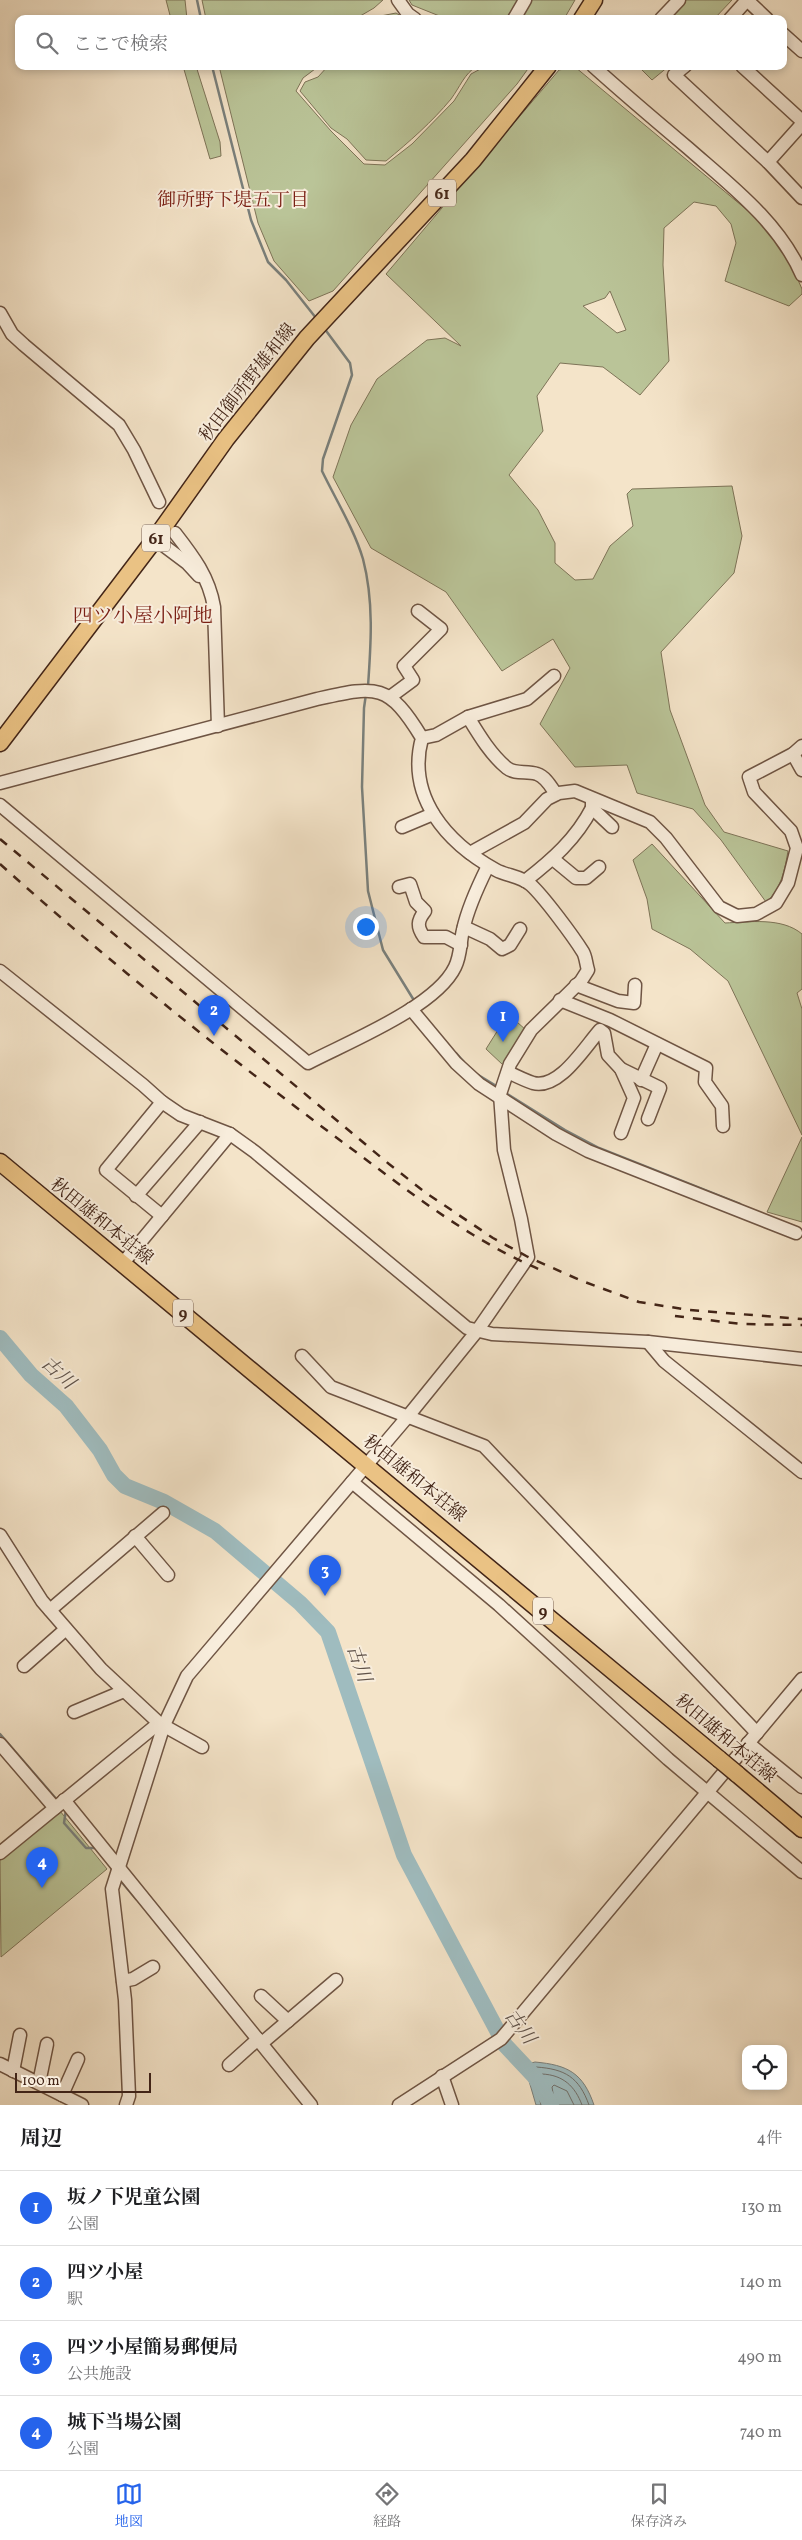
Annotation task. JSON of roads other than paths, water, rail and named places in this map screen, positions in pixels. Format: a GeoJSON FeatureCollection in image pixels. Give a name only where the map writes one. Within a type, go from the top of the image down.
{"type":"FeatureCollection","features":[{"type":"Feature","properties":{"kind":"main road"},"geometry":{"type":"LineString","coordinates":[[585,15],[594,0]]}},
{"type":"Feature","properties":{"kind":"main road","name":"秋田御所野雄和線"},"geometry":{"type":"LineString","coordinates":[[2,740],[155,539],[226,439],[307,338],[473,160],[545,70]]}},
{"type":"Feature","properties":{"kind":"main road","name":"秋田雄和本荘線"},"geometry":{"type":"LineString","coordinates":[[0,1162],[802,1828]]}},
{"type":"Feature","properties":{"kind":"street"},"geometry":{"type":"LineString","coordinates":[[398,0],[409,15]]}},
{"type":"Feature","properties":{"kind":"street"},"geometry":{"type":"LineString","coordinates":[[516,15],[525,0]]}},
{"type":"Feature","properties":{"kind":"street"},"geometry":{"type":"LineString","coordinates":[[665,15],[679,0]]}},
{"type":"Feature","properties":{"kind":"street"},"geometry":{"type":"LineString","coordinates":[[734,15],[747,0],[763,15]]}},
{"type":"Feature","properties":{"kind":"street"},"geometry":{"type":"LineString","coordinates":[[787,36],[799,42]]}},
{"type":"Feature","properties":{"kind":"street"},"geometry":{"type":"LineString","coordinates":[[598,70],[745,199],[784,242],[802,275]]}},
{"type":"Feature","properties":{"kind":"street"},"geometry":{"type":"LineString","coordinates":[[681,70],[674,75],[768,162],[802,198]]}},
{"type":"Feature","properties":{"kind":"street"},"geometry":{"type":"LineString","coordinates":[[746,70],[802,123],[768,162]]}},
{"type":"Feature","properties":{"kind":"street"},"geometry":{"type":"LineString","coordinates":[[0,314],[12,334],[119,425],[134,450],[159,502]]}},
{"type":"Feature","properties":{"kind":"street"},"geometry":{"type":"LineString","coordinates":[[175,533],[199,563],[211,588],[214,607],[218,726]]}},
{"type":"Feature","properties":{"kind":"street"},"geometry":{"type":"LineString","coordinates":[[155,539],[187,563],[211,588]]}},
{"type":"Feature","properties":{"kind":"street"},"geometry":{"type":"LineString","coordinates":[[390,697],[413,680],[404,666],[441,629],[418,612]]}},
{"type":"Feature","properties":{"kind":"street"},"geometry":{"type":"LineString","coordinates":[[422,738],[436,735],[468,718],[527,699],[554,676]]}},
{"type":"Feature","properties":{"kind":"street"},"geometry":{"type":"LineString","coordinates":[[0,783],[367,689],[390,697],[422,738]]}},
{"type":"Feature","properties":{"kind":"street"},"geometry":{"type":"LineString","coordinates":[[468,718],[485,743],[507,768],[516,772],[537,774],[548,782],[556,794]]}},
{"type":"Feature","properties":{"kind":"street"},"geometry":{"type":"LineString","coordinates":[[126,2105],[130,2096],[129,2056],[123,1981],[112,1889],[162,1724],[187,1676],[409,1415],[477,1331],[528,1256],[504,1150],[503,1087],[531,1030],[576,985],[588,970],[584,953],[531,884],[488,866],[443,830],[433,814],[419,776],[417,757],[422,738]]}},
{"type":"Feature","properties":{"kind":"street"},"geometry":{"type":"LineString","coordinates":[[592,804],[650,822],[666,838],[719,907],[738,916],[756,914],[776,903],[788,883],[797,848],[791,831],[754,792],[749,777],[798,750],[802,770]]}},
{"type":"Feature","properties":{"kind":"street"},"geometry":{"type":"LineString","coordinates":[[470,853],[524,823],[547,799],[556,794],[575,792],[592,804],[612,827]]}},
{"type":"Feature","properties":{"kind":"street"},"geometry":{"type":"LineString","coordinates":[[525,881],[553,859],[582,829],[592,804]]}},
{"type":"Feature","properties":{"kind":"street"},"geometry":{"type":"LineString","coordinates":[[0,805],[308,1063],[415,1007],[446,981],[456,966],[464,927],[474,895],[488,866]]}},
{"type":"Feature","properties":{"kind":"street"},"geometry":{"type":"LineString","coordinates":[[402,827],[433,814]]}},
{"type":"Feature","properties":{"kind":"street"},"geometry":{"type":"LineString","coordinates":[[553,859],[576,878],[586,878],[599,867]]}},
{"type":"Feature","properties":{"kind":"street"},"geometry":{"type":"LineString","coordinates":[[399,887],[410,884],[416,902],[424,911],[419,919],[418,930],[424,937],[446,937],[461,945]]}},
{"type":"Feature","properties":{"kind":"street"},"geometry":{"type":"LineString","coordinates":[[464,927],[490,939],[502,949],[510,944],[520,929]]}},
{"type":"Feature","properties":{"kind":"street"},"geometry":{"type":"LineString","coordinates":[[0,971],[162,1102],[200,1122],[230,1134],[262,1158],[466,1328],[492,1334],[648,1342],[802,1359]]}},
{"type":"Feature","properties":{"kind":"street"},"geometry":{"type":"LineString","coordinates":[[576,985],[618,1001],[634,1003],[634,985]]}},
{"type":"Feature","properties":{"kind":"street"},"geometry":{"type":"LineString","coordinates":[[560,1000],[601,1024],[658,1044],[706,1068],[705,1082],[722,1106],[723,1126]]}},
{"type":"Feature","properties":{"kind":"street"},"geometry":{"type":"LineString","coordinates":[[415,1007],[456,1063],[479,1084],[503,1087],[547,1083],[558,1078],[601,1024]]}},
{"type":"Feature","properties":{"kind":"street"},"geometry":{"type":"LineString","coordinates":[[601,1024],[608,1055],[621,1070],[634,1098],[620,1132]]}},
{"type":"Feature","properties":{"kind":"street"},"geometry":{"type":"LineString","coordinates":[[641,1080],[658,1044]]}},
{"type":"Feature","properties":{"kind":"street"},"geometry":{"type":"LineString","coordinates":[[621,1070],[660,1088],[648,1119]]}},
{"type":"Feature","properties":{"kind":"street"},"geometry":{"type":"LineString","coordinates":[[503,1087],[588,1151],[796,1234]]}},
{"type":"Feature","properties":{"kind":"street"},"geometry":{"type":"LineString","coordinates":[[162,1102],[106,1170],[162,1216]]}},
{"type":"Feature","properties":{"kind":"street"},"geometry":{"type":"LineString","coordinates":[[136,1196],[200,1122]]}},
{"type":"Feature","properties":{"kind":"street"},"geometry":{"type":"LineString","coordinates":[[123,1263],[230,1134]]}},
{"type":"Feature","properties":{"kind":"street"},"geometry":{"type":"LineString","coordinates":[[648,1342],[664,1361],[802,1472]]}},
{"type":"Feature","properties":{"kind":"street"},"geometry":{"type":"LineString","coordinates":[[302,1356],[331,1387],[409,1415],[484,1446],[757,1733]]}},
{"type":"Feature","properties":{"kind":"street"},"geometry":{"type":"LineString","coordinates":[[352,1482],[499,1605],[707,1793],[802,1872]]}},
{"type":"Feature","properties":{"kind":"street"},"geometry":{"type":"LineString","coordinates":[[50,1610],[163,1513]]}},
{"type":"Feature","properties":{"kind":"street"},"geometry":{"type":"LineString","coordinates":[[0,1534],[50,1610],[101,1669],[162,1724],[202,1747]]}},
{"type":"Feature","properties":{"kind":"street"},"geometry":{"type":"LineString","coordinates":[[135,1536],[168,1575]]}},
{"type":"Feature","properties":{"kind":"street"},"geometry":{"type":"LineString","coordinates":[[24,1666],[66,1629]]}},
{"type":"Feature","properties":{"kind":"street"},"geometry":{"type":"LineString","coordinates":[[399,2105],[501,2040],[802,1679]]}},
{"type":"Feature","properties":{"kind":"street"},"geometry":{"type":"LineString","coordinates":[[74,1712],[124,1691]]}},
{"type":"Feature","properties":{"kind":"street"},"geometry":{"type":"LineString","coordinates":[[0,1853],[162,1724]]}},
{"type":"Feature","properties":{"kind":"street"},"geometry":{"type":"LineString","coordinates":[[748,1743],[802,1787]]}},
{"type":"Feature","properties":{"kind":"street"},"geometry":{"type":"LineString","coordinates":[[0,1744],[60,1804],[256,2042],[311,2105]]}},
{"type":"Feature","properties":{"kind":"street"},"geometry":{"type":"LineString","coordinates":[[123,1981],[133,1979],[153,1967]]}},
{"type":"Feature","properties":{"kind":"street"},"geometry":{"type":"LineString","coordinates":[[229,2065],[256,2042],[288,2021],[336,1980]]}},
{"type":"Feature","properties":{"kind":"street"},"geometry":{"type":"LineString","coordinates":[[261,1996],[288,2021]]}},
{"type":"Feature","properties":{"kind":"street"},"geometry":{"type":"LineString","coordinates":[[13,2071],[20,2035]]}},
{"type":"Feature","properties":{"kind":"street"},"geometry":{"type":"LineString","coordinates":[[39,2083],[47,2044]]}},
{"type":"Feature","properties":{"kind":"street"},"geometry":{"type":"LineString","coordinates":[[62,2095],[78,2059]]}},
{"type":"Feature","properties":{"kind":"street"},"geometry":{"type":"LineString","coordinates":[[0,2064],[82,2105]]}},
{"type":"Feature","properties":{"kind":"street"},"geometry":{"type":"LineString","coordinates":[[442,2076],[452,2105]]}},
{"type":"Feature","properties":{"kind":"water"},"geometry":{"type":"Polygon","coordinates":[[[535,2062],[557,2065],[573,2073],[585,2085],[594,2105],[536,2105],[529,2081],[528,2064],[535,2062]]]}},
{"type":"Feature","properties":{"kind":"waterway"},"geometry":{"type":"LineString","coordinates":[[197,0],[200,15]]}},
{"type":"Feature","properties":{"kind":"waterway"},"geometry":{"type":"LineString","coordinates":[[213,70],[251,220],[268,262],[286,280],[316,318]]}},
{"type":"Feature","properties":{"kind":"waterway"},"geometry":{"type":"LineString","coordinates":[[324,328],[350,363],[352,375],[323,459],[322,471],[355,537],[363,559],[369,591],[371,622],[368,686]]}},
{"type":"Feature","properties":{"kind":"waterway"},"geometry":{"type":"LineString","coordinates":[[366,694],[362,787],[368,891],[383,950],[415,1002]]}},
{"type":"Feature","properties":{"kind":"waterway"},"geometry":{"type":"LineString","coordinates":[[456,1053],[464,1062]]}},
{"type":"Feature","properties":{"kind":"waterway"},"geometry":{"type":"LineString","coordinates":[[475,1073],[498,1087]]}},
{"type":"Feature","properties":{"kind":"waterway"},"geometry":{"type":"LineString","coordinates":[[504,1092],[565,1130],[599,1148],[740,1204]]}},
{"type":"Feature","properties":{"kind":"waterway","name":"古川"},"geometry":{"type":"LineString","coordinates":[[0,1338],[31,1375],[66,1406],[100,1450],[114,1475],[125,1486],[164,1502],[215,1531],[300,1603],[328,1632],[404,1855],[505,2045],[535,2077],[551,2105]]}},
{"type":"Feature","properties":{"kind":"waterway"},"geometry":{"type":"LineString","coordinates":[[0,1734],[58,1801]]}},
{"type":"Feature","properties":{"kind":"waterway"},"geometry":{"type":"LineString","coordinates":[[66,1810],[64,1823],[86,1848],[95,1848]]}},
{"type":"Feature","properties":{"kind":"waterway"},"geometry":{"type":"LineString","coordinates":[[120,1880],[136,1899]]}},
{"type":"Feature","properties":{"kind":"railway"},"geometry":{"type":"LineString","coordinates":[[0,839],[389,1164],[426,1193],[493,1238],[528,1257],[582,1281],[639,1302],[689,1310],[802,1319]]}},
{"type":"Feature","properties":{"kind":"railway"},"geometry":{"type":"LineString","coordinates":[[0,864],[167,1006],[341,1141],[437,1212],[488,1243],[541,1270]]}},
{"type":"Feature","properties":{"kind":"railway"},"geometry":{"type":"LineString","coordinates":[[675,1316],[741,1324],[802,1325]]}},
{"type":"Feature","properties":{"kind":"place","name":"四ツ小屋"},"geometry":{"type":"Point","coordinates":[214,1036]}},
{"type":"Feature","properties":{"kind":"place","name":"坂ノ下児童公園"},"geometry":{"type":"Point","coordinates":[503,1042]}},
{"type":"Feature","properties":{"kind":"place","name":"四ツ小屋簡易郵便局"},"geometry":{"type":"Point","coordinates":[325,1596]}},
{"type":"Feature","properties":{"kind":"place","name":"城下当場公園"},"geometry":{"type":"Point","coordinates":[42,1888]}},
{"type":"Feature","properties":{"kind":"district","name":"御所野下堤五丁目"},"geometry":{"type":"Point","coordinates":[233,199]}},
{"type":"Feature","properties":{"kind":"district","name":"四ツ小屋小阿地"},"geometry":{"type":"Point","coordinates":[143,615]}}]}
